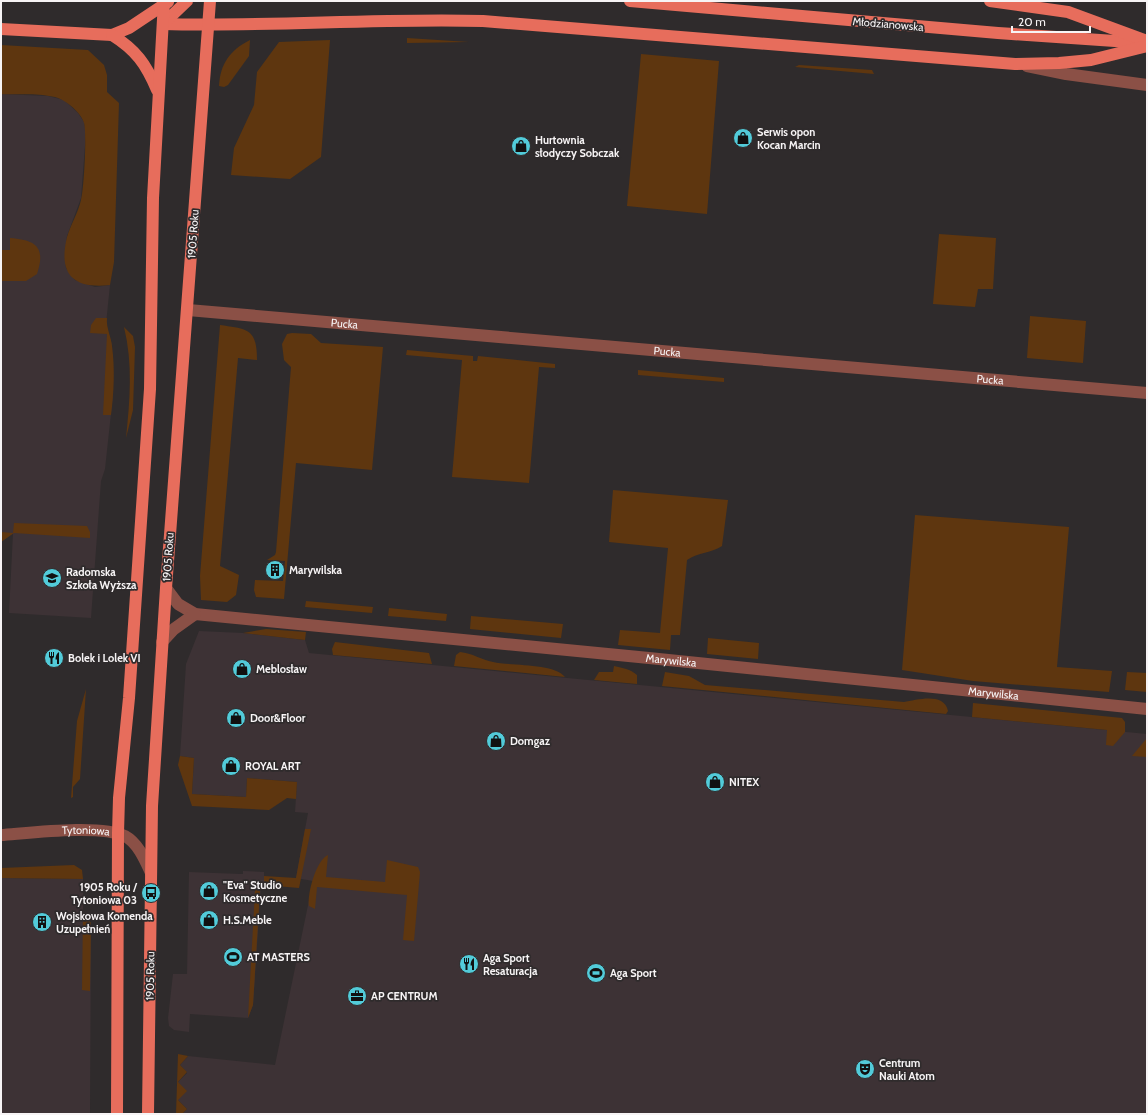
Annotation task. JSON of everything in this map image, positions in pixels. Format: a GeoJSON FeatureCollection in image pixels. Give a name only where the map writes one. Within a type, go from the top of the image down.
{"type":"FeatureCollection","features":[{"type":"Feature","properties":{"kind":"main road"},"geometry":{"type":"LineString","coordinates":[[163,24],[186,1]]}},
{"type":"Feature","properties":{"kind":"main road","name":"1905 Roku"},"geometry":{"type":"LineString","coordinates":[[148,1114],[152,806],[162,642],[210,1]]}},
{"type":"Feature","properties":{"kind":"main road","name":"Młodzianowska"},"geometry":{"type":"LineString","coordinates":[[630,1],[990,33],[1147,44]]}},
{"type":"Feature","properties":{"kind":"main road"},"geometry":{"type":"LineString","coordinates":[[990,1],[1068,12],[1147,44]]}},
{"type":"Feature","properties":{"kind":"main road"},"geometry":{"type":"LineString","coordinates":[[116,1114],[119,798],[130,698],[150,389],[152,213],[158,94],[166,2]]}},
{"type":"Feature","properties":{"kind":"main road"},"geometry":{"type":"LineString","coordinates":[[1,29],[112,35],[129,28],[166,2]]}},
{"type":"Feature","properties":{"kind":"main road"},"geometry":{"type":"LineString","coordinates":[[163,24],[209,26],[423,19],[483,21],[1014,64],[1059,63],[1091,60],[1147,44]]}},
{"type":"Feature","properties":{"kind":"main road"},"geometry":{"type":"LineString","coordinates":[[112,35],[133,50],[142,60],[158,94]]}},
{"type":"Feature","properties":{"kind":"street"},"geometry":{"type":"LineString","coordinates":[[1014,64],[1066,74],[1147,85]]}},
{"type":"Feature","properties":{"kind":"street","name":"Pucka"},"geometry":{"type":"LineString","coordinates":[[188,310],[1147,393]]}},
{"type":"Feature","properties":{"kind":"street","name":"Marywilska"},"geometry":{"type":"LineString","coordinates":[[166,588],[178,604],[195,614],[650,658],[1147,709]]}},
{"type":"Feature","properties":{"kind":"street"},"geometry":{"type":"LineString","coordinates":[[162,642],[174,629],[195,614]]}},
{"type":"Feature","properties":{"kind":"street","name":"Tytoniowa"},"geometry":{"type":"LineString","coordinates":[[1,835],[80,830],[118,833],[125,836],[137,847],[151,873]]}},
{"type":"Feature","properties":{"kind":"shaded area"},"geometry":{"type":"Polygon","coordinates":[[[407,38],[469,42],[407,43],[407,38]]]}},
{"type":"Feature","properties":{"kind":"shaded area"},"geometry":{"type":"Polygon","coordinates":[[[250,40],[249,56],[228,85],[224,87],[219,86],[221,71],[227,58],[237,48],[250,40]]]}},
{"type":"Feature","properties":{"kind":"shaded area"},"geometry":{"type":"Polygon","coordinates":[[[330,40],[321,157],[290,179],[231,175],[234,148],[254,105],[257,72],[279,42],[330,40]]]}},
{"type":"Feature","properties":{"kind":"shaded area"},"geometry":{"type":"Polygon","coordinates":[[[1,45],[88,50],[104,65],[107,75],[107,92],[119,103],[114,262],[110,285],[97,286],[78,281],[71,276],[67,270],[65,261],[67,237],[82,194],[85,149],[85,129],[83,120],[73,108],[58,98],[34,94],[1,94],[1,45]]]}},
{"type":"Feature","properties":{"kind":"shaded area"},"geometry":{"type":"Polygon","coordinates":[[[641,54],[719,61],[707,214],[627,206],[641,54]]]}},
{"type":"Feature","properties":{"kind":"shaded area"},"geometry":{"type":"Polygon","coordinates":[[[799,65],[872,70],[874,74],[795,67],[799,65]]]}},
{"type":"Feature","properties":{"kind":"shaded area"},"geometry":{"type":"Polygon","coordinates":[[[1,94],[48,96],[64,100],[78,113],[84,122],[86,133],[81,198],[67,236],[65,254],[66,268],[75,280],[95,287],[110,285],[106,324],[112,345],[113,395],[105,469],[101,481],[91,618],[9,613],[13,533],[1,542],[1,94]]]}},
{"type":"Feature","properties":{"kind":"shaded area"},"geometry":{"type":"Polygon","coordinates":[[[939,234],[996,238],[993,289],[978,289],[975,307],[933,304],[939,234]]]}},
{"type":"Feature","properties":{"kind":"shaded area"},"geometry":{"type":"Polygon","coordinates":[[[10,238],[32,243],[39,251],[40,257],[37,274],[26,281],[1,281],[1,250],[10,250],[10,238]]]}},
{"type":"Feature","properties":{"kind":"shaded area"},"geometry":{"type":"Polygon","coordinates":[[[1030,316],[1086,321],[1083,363],[1027,358],[1030,316]]]}},
{"type":"Feature","properties":{"kind":"shaded area"},"geometry":{"type":"Polygon","coordinates":[[[96,318],[107,318],[111,342],[114,363],[114,380],[111,415],[103,415],[107,334],[90,333],[91,325],[96,318]]]}},
{"type":"Feature","properties":{"kind":"shaded area"},"geometry":{"type":"Polygon","coordinates":[[[220,325],[238,328],[249,332],[253,336],[257,350],[257,360],[238,358],[220,566],[239,575],[236,595],[227,602],[201,600],[200,576],[220,325]]]}},
{"type":"Feature","properties":{"kind":"shaded area"},"geometry":{"type":"Polygon","coordinates":[[[124,327],[133,336],[135,347],[133,410],[126,438],[130,368],[124,327]]]}},
{"type":"Feature","properties":{"kind":"shaded area"},"geometry":{"type":"Polygon","coordinates":[[[287,334],[311,334],[321,343],[383,347],[372,470],[296,463],[284,599],[256,597],[254,590],[255,580],[283,581],[285,561],[267,560],[275,555],[276,552],[291,367],[284,360],[282,344],[287,334]]]}},
{"type":"Feature","properties":{"kind":"shaded area"},"geometry":{"type":"Polygon","coordinates":[[[407,350],[473,356],[473,361],[477,361],[478,356],[555,364],[555,368],[539,367],[529,483],[452,477],[462,360],[406,355],[407,350]]]}},
{"type":"Feature","properties":{"kind":"shaded area"},"geometry":{"type":"Polygon","coordinates":[[[638,370],[724,378],[724,382],[638,375],[638,370]]]}},
{"type":"Feature","properties":{"kind":"shaded area"},"geometry":{"type":"Polygon","coordinates":[[[613,490],[728,500],[722,546],[691,557],[687,560],[680,635],[671,635],[670,650],[618,645],[620,630],[660,633],[668,548],[609,542],[613,490]]]}},
{"type":"Feature","properties":{"kind":"shaded area"},"geometry":{"type":"Polygon","coordinates":[[[915,515],[1069,527],[1057,667],[1112,671],[1109,692],[973,681],[902,670],[915,515]]]}},
{"type":"Feature","properties":{"kind":"shaded area"},"geometry":{"type":"Polygon","coordinates":[[[14,523],[87,526],[90,532],[90,538],[14,533],[1,542],[1,532],[13,533],[14,523]]]}},
{"type":"Feature","properties":{"kind":"shaded area"},"geometry":{"type":"Polygon","coordinates":[[[306,601],[373,607],[372,613],[305,607],[306,601]]]}},
{"type":"Feature","properties":{"kind":"shaded area"},"geometry":{"type":"Polygon","coordinates":[[[389,608],[447,614],[446,621],[388,616],[389,608]]]}},
{"type":"Feature","properties":{"kind":"shaded area"},"geometry":{"type":"Polygon","coordinates":[[[471,616],[563,624],[561,638],[470,629],[471,616]]]}},
{"type":"Feature","properties":{"kind":"shaded area"},"geometry":{"type":"Polygon","coordinates":[[[266,629],[306,632],[305,640],[243,633],[266,629]]]}},
{"type":"Feature","properties":{"kind":"shaded area"},"geometry":{"type":"Polygon","coordinates":[[[199,631],[243,633],[305,640],[309,653],[1147,734],[1147,1114],[182,1114],[187,1109],[178,1100],[178,1082],[187,1073],[180,1065],[188,1056],[275,1065],[313,881],[296,878],[308,813],[295,812],[297,782],[247,778],[246,797],[192,794],[194,758],[180,756],[186,664],[199,631]]]}},
{"type":"Feature","properties":{"kind":"shaded area"},"geometry":{"type":"Polygon","coordinates":[[[708,638],[759,643],[758,659],[707,654],[708,638]]]}},
{"type":"Feature","properties":{"kind":"shaded area"},"geometry":{"type":"Polygon","coordinates":[[[335,642],[429,653],[432,664],[333,655],[332,649],[335,642]]]}},
{"type":"Feature","properties":{"kind":"shaded area"},"geometry":{"type":"Polygon","coordinates":[[[460,652],[493,662],[552,669],[560,672],[565,677],[454,666],[456,655],[460,652]]]}},
{"type":"Feature","properties":{"kind":"shaded area"},"geometry":{"type":"Polygon","coordinates":[[[614,666],[629,670],[637,675],[637,684],[594,680],[599,672],[613,672],[614,666]]]}},
{"type":"Feature","properties":{"kind":"shaded area"},"geometry":{"type":"Polygon","coordinates":[[[665,672],[689,676],[705,685],[904,702],[923,699],[936,699],[945,705],[948,711],[946,714],[662,686],[665,672]]]}},
{"type":"Feature","properties":{"kind":"shaded area"},"geometry":{"type":"Polygon","coordinates":[[[1127,672],[1147,673],[1147,692],[1125,690],[1127,672]]]}},
{"type":"Feature","properties":{"kind":"shaded area"},"geometry":{"type":"Polygon","coordinates":[[[86,689],[80,779],[73,787],[73,797],[71,798],[77,721],[86,689]]]}},
{"type":"Feature","properties":{"kind":"shaded area"},"geometry":{"type":"Polygon","coordinates":[[[973,703],[1122,718],[1125,722],[1125,732],[1113,746],[1106,745],[1107,730],[972,717],[973,703]]]}},
{"type":"Feature","properties":{"kind":"shaded area"},"geometry":{"type":"Polygon","coordinates":[[[1147,738],[1147,757],[1132,756],[1147,738]]]}},
{"type":"Feature","properties":{"kind":"shaded area"},"geometry":{"type":"Polygon","coordinates":[[[180,756],[194,758],[192,794],[246,797],[247,778],[297,782],[296,799],[287,798],[269,810],[192,806],[178,765],[180,756]]]}},
{"type":"Feature","properties":{"kind":"shaded area"},"geometry":{"type":"Polygon","coordinates":[[[305,829],[311,829],[299,888],[264,885],[264,876],[296,878],[305,829]]]}},
{"type":"Feature","properties":{"kind":"shaded area"},"geometry":{"type":"Polygon","coordinates":[[[328,855],[326,877],[385,882],[387,860],[418,867],[420,872],[414,941],[403,940],[407,895],[317,887],[315,909],[309,906],[309,894],[313,878],[320,863],[328,855]]]}},
{"type":"Feature","properties":{"kind":"shaded area"},"geometry":{"type":"Polygon","coordinates":[[[74,865],[82,870],[83,879],[1,878],[1,868],[74,865]]]}},
{"type":"Feature","properties":{"kind":"shaded area"},"geometry":{"type":"Polygon","coordinates":[[[243,871],[264,872],[264,885],[261,885],[253,1005],[248,1018],[190,1014],[189,1032],[174,1030],[169,1026],[168,1018],[173,974],[187,974],[189,872],[243,874],[243,871]]]}},
{"type":"Feature","properties":{"kind":"shaded area","name":"Wojskowa Komenda Uzupełnień"},"geometry":{"type":"Polygon","coordinates":[[[1,878],[83,879],[83,913],[91,923],[90,1114],[1,1114],[1,878]]]}},
{"type":"Feature","properties":{"kind":"shaded area"},"geometry":{"type":"Polygon","coordinates":[[[255,890],[260,891],[253,1005],[248,1018],[255,890]]]}},
{"type":"Feature","properties":{"kind":"shaded area"},"geometry":{"type":"Polygon","coordinates":[[[83,913],[91,923],[90,991],[82,990],[83,913]]]}},
{"type":"Feature","properties":{"kind":"shaded area"},"geometry":{"type":"Polygon","coordinates":[[[178,1054],[188,1056],[180,1065],[187,1072],[178,1082],[187,1091],[178,1100],[187,1109],[182,1114],[176,1114],[178,1054]]]}},
{"type":"Feature","properties":{"kind":"place","name":"Serwis opon Kocan Marcin"},"geometry":{"type":"Point","coordinates":[743,138]}},
{"type":"Feature","properties":{"kind":"place","name":"Hurtownia słodyczy Sobczak"},"geometry":{"type":"Point","coordinates":[521,146]}},
{"type":"Feature","properties":{"kind":"place","name":"Marywilska"},"geometry":{"type":"Point","coordinates":[275,570]}},
{"type":"Feature","properties":{"kind":"place","name":"Radomska Szkoła Wyższa"},"geometry":{"type":"Point","coordinates":[52,578]}},
{"type":"Feature","properties":{"kind":"place","name":"Bolek i Lolek VI"},"geometry":{"type":"Point","coordinates":[54,658]}},
{"type":"Feature","properties":{"kind":"place","name":"Meblosław"},"geometry":{"type":"Point","coordinates":[242,669]}},
{"type":"Feature","properties":{"kind":"place","name":"Door&Floor"},"geometry":{"type":"Point","coordinates":[236,718]}},
{"type":"Feature","properties":{"kind":"place","name":"Domgaz"},"geometry":{"type":"Point","coordinates":[496,741]}},
{"type":"Feature","properties":{"kind":"place","name":"ROYAL ART"},"geometry":{"type":"Point","coordinates":[231,766]}},
{"type":"Feature","properties":{"kind":"place","name":"NITEX"},"geometry":{"type":"Point","coordinates":[715,782]}},
{"type":"Feature","properties":{"kind":"place","name":"\"Eva\" Studio Kosmetyczne"},"geometry":{"type":"Point","coordinates":[209,891]}},
{"type":"Feature","properties":{"kind":"place","name":"1905 Roku / Tytoniowa 03"},"geometry":{"type":"Point","coordinates":[151,893]}},
{"type":"Feature","properties":{"kind":"place","name":"H.S.Meble"},"geometry":{"type":"Point","coordinates":[209,920]}},
{"type":"Feature","properties":{"kind":"place","name":"Wojskowa Komenda Uzupełnień"},"geometry":{"type":"Point","coordinates":[42,922]}},
{"type":"Feature","properties":{"kind":"place","name":"AT MASTERS"},"geometry":{"type":"Point","coordinates":[233,957]}},
{"type":"Feature","properties":{"kind":"place","name":"Aga Sport Resaturacja"},"geometry":{"type":"Point","coordinates":[469,964]}},
{"type":"Feature","properties":{"kind":"place","name":"Aga Sport"},"geometry":{"type":"Point","coordinates":[596,973]}},
{"type":"Feature","properties":{"kind":"place","name":"AP CENTRUM"},"geometry":{"type":"Point","coordinates":[357,996]}},
{"type":"Feature","properties":{"kind":"place","name":"Centrum Nauki Atom"},"geometry":{"type":"Point","coordinates":[865,1069]}}]}
